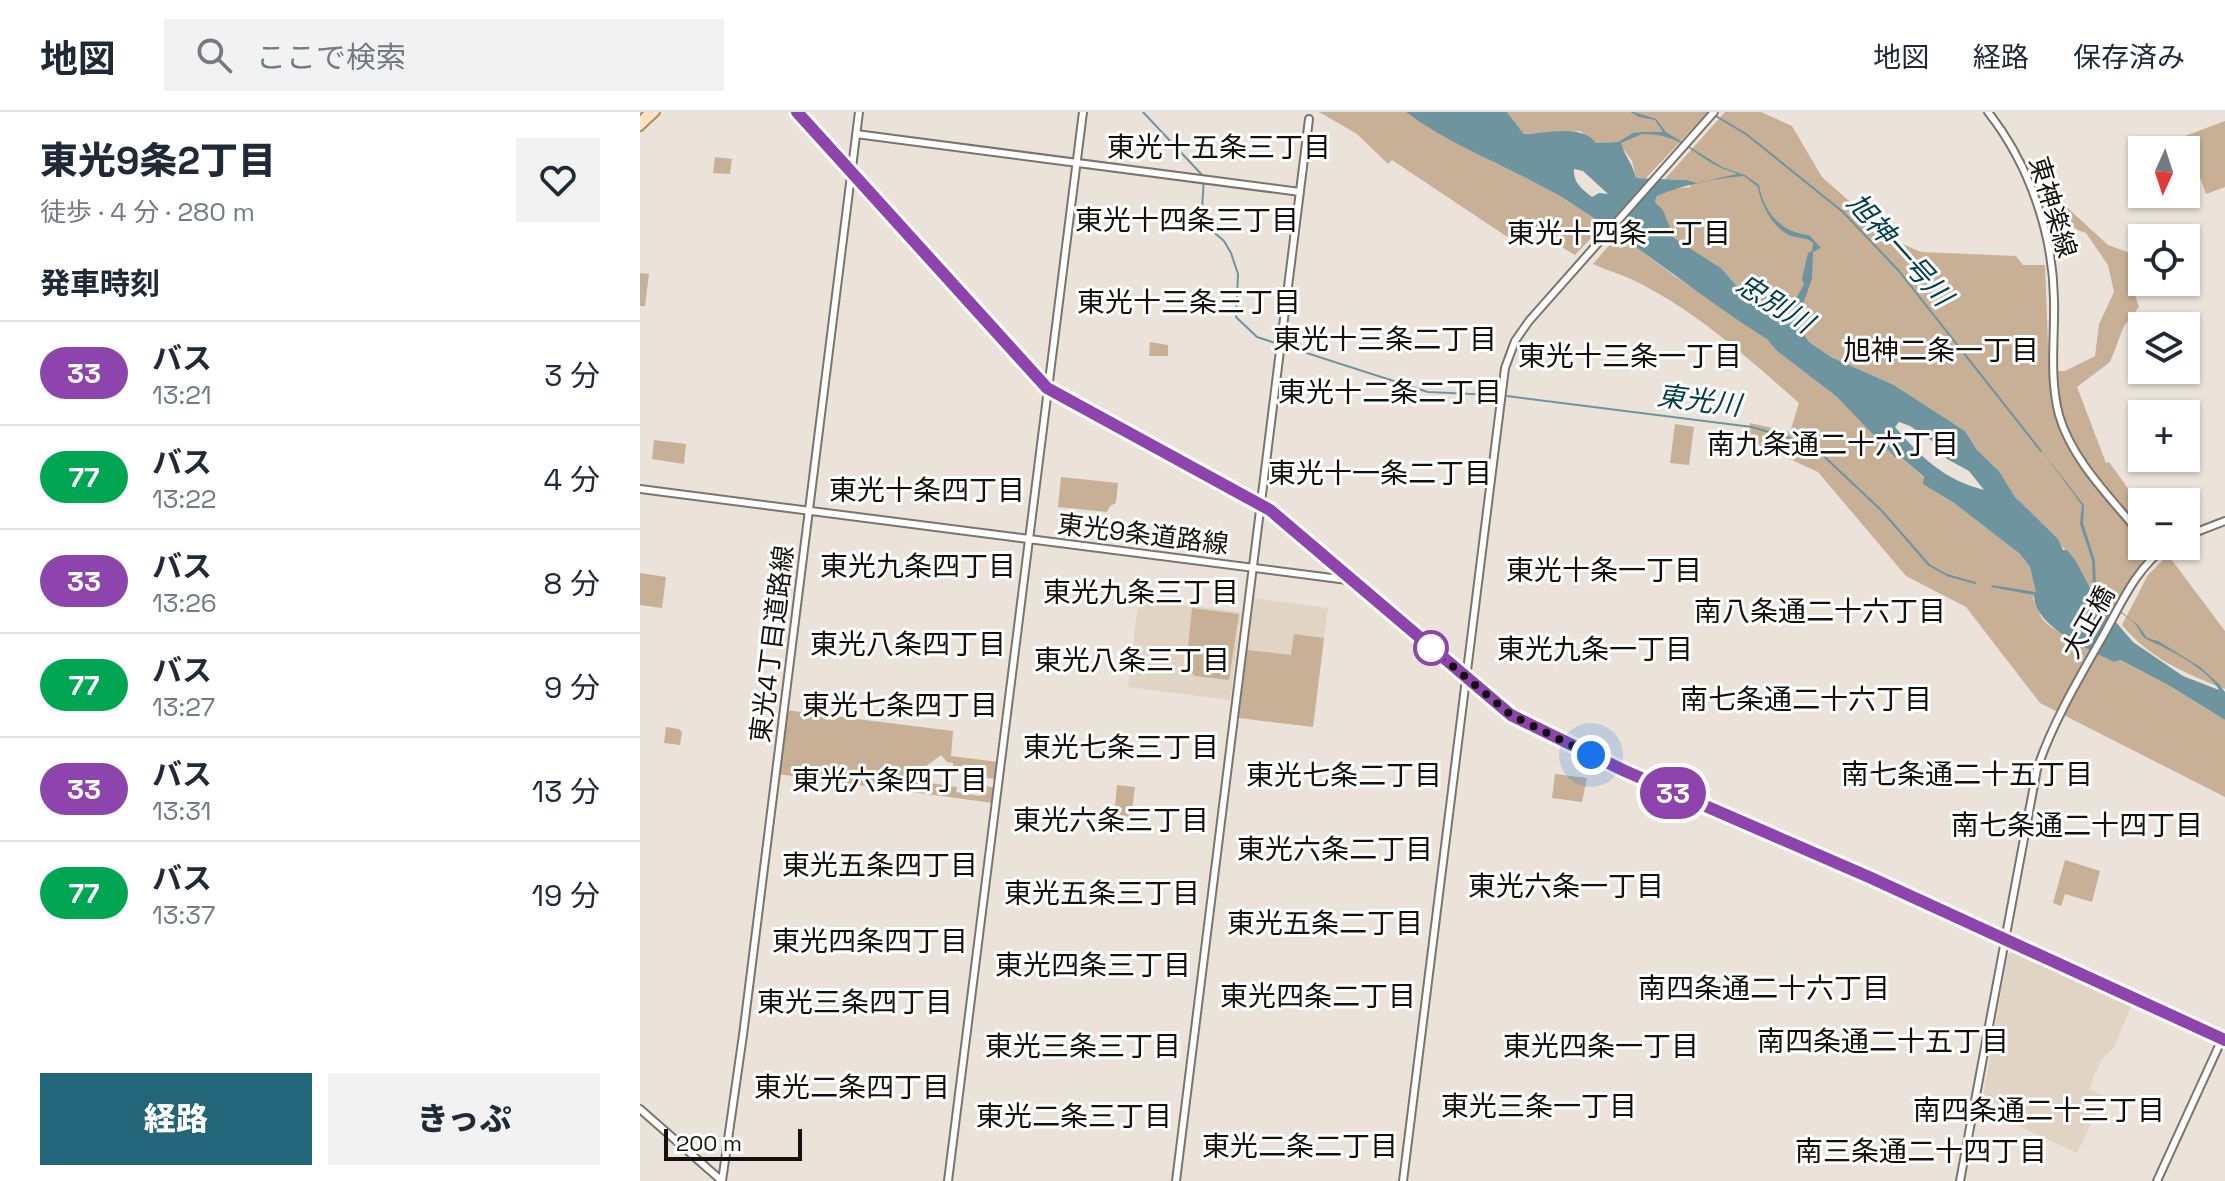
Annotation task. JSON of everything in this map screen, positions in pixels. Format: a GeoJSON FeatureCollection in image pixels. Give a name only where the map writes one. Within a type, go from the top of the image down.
{"type":"FeatureCollection","features":[{"type":"Feature","properties":{"kind":"main road"},"geometry":{"type":"LineString","coordinates":[[640,121],[648,112]]}},
{"type":"Feature","properties":{"kind":"main road"},"geometry":{"type":"LineString","coordinates":[[640,127],[656,112]]}},
{"type":"Feature","properties":{"kind":"street"},"geometry":{"type":"LineString","coordinates":[[797,112],[1047,388],[1262,504],[1511,715],[1540,731],[2224,1040],[2157,1181]]}},
{"type":"Feature","properties":{"kind":"street","name":"東光4丁目道路線"},"geometry":{"type":"LineString","coordinates":[[722,1181],[859,112]]}},
{"type":"Feature","properties":{"kind":"street"},"geometry":{"type":"LineString","coordinates":[[948,1181],[1083,112]]}},
{"type":"Feature","properties":{"kind":"street"},"geometry":{"type":"LineString","coordinates":[[1403,1181],[1505,368],[1515,341],[1529,321],[1714,112]]}},
{"type":"Feature","properties":{"kind":"street","name":"東神楽線"},"geometry":{"type":"LineString","coordinates":[[1988,112],[2023,165],[2049,250],[2054,286],[2053,380],[2060,417],[2082,461],[2128,518]]}},
{"type":"Feature","properties":{"kind":"street"},"geometry":{"type":"LineString","coordinates":[[1176,1181],[1309,119]]}},
{"type":"Feature","properties":{"kind":"street"},"geometry":{"type":"LineString","coordinates":[[856,134],[1300,192]]}},
{"type":"Feature","properties":{"kind":"street","name":"東光9条道路線"},"geometry":{"type":"LineString","coordinates":[[640,489],[1355,581]]}},
{"type":"Feature","properties":{"kind":"street"},"geometry":{"type":"LineString","coordinates":[[2200,531],[2225,521]]}},
{"type":"Feature","properties":{"kind":"street","name":"大正橋"},"geometry":{"type":"LineString","coordinates":[[2004,939],[2037,769],[2046,742],[2148,560]]}},
{"type":"Feature","properties":{"kind":"street"},"geometry":{"type":"LineString","coordinates":[[1960,1181],[2004,939]]}},
{"type":"Feature","properties":{"kind":"street"},"geometry":{"type":"LineString","coordinates":[[640,1109],[722,1181]]}},
{"type":"Feature","properties":{"kind":"shaded area"},"geometry":{"type":"Polygon","coordinates":[[[1319,112],[1406,112],[1497,164],[1521,173],[1605,224],[1575,255],[1518,221],[1515,242],[1392,160],[1388,164],[1357,134],[1319,112]]]}},
{"type":"Feature","properties":{"kind":"shaded area"},"geometry":{"type":"Polygon","coordinates":[[[1507,112],[1708,112],[1646,178],[1636,178],[1632,161],[1618,142],[1596,143],[1580,131],[1524,134],[1507,112]]]}},
{"type":"Feature","properties":{"kind":"shaded area"},"geometry":{"type":"Polygon","coordinates":[[[1725,112],[1761,112],[1792,126],[1822,177],[1893,240],[1921,252],[2016,256],[2023,265],[2045,265],[2049,371],[2057,419],[2067,442],[2128,525],[2128,560],[2145,560],[2117,606],[2108,612],[2096,599],[2076,561],[2015,497],[1999,471],[1977,450],[1965,431],[1894,385],[1831,357],[1809,342],[1796,324],[1778,316],[1770,317],[1752,304],[1721,268],[1674,238],[1663,211],[1655,202],[1657,196],[1672,189],[1691,187],[1686,180],[1665,179],[1725,112]]]}},
{"type":"Feature","properties":{"kind":"shaded area"},"geometry":{"type":"Polygon","coordinates":[[[2225,121],[2225,187],[2206,194],[2200,177],[2200,136],[2185,136],[2225,121]]]}},
{"type":"Feature","properties":{"kind":"shaded area"},"geometry":{"type":"Polygon","coordinates":[[[715,157],[732,159],[730,174],[713,173],[715,157]]]}},
{"type":"Feature","properties":{"kind":"shaded area"},"geometry":{"type":"Polygon","coordinates":[[[2059,200],[2108,245],[2128,252],[2128,296],[2135,296],[2139,307],[2135,312],[2128,312],[2128,321],[2110,362],[2077,387],[2106,463],[2109,462],[2128,488],[2128,513],[2085,461],[2062,417],[2057,371],[2065,371],[2095,356],[2099,324],[2114,292],[2108,265],[2086,233],[2075,228],[2061,210],[2059,200]]]}},
{"type":"Feature","properties":{"kind":"shaded area"},"geometry":{"type":"Polygon","coordinates":[[[1619,234],[1673,275],[1768,339],[1777,351],[1837,397],[1924,478],[1924,484],[2020,554],[2030,567],[2037,593],[1992,585],[2034,595],[2042,619],[2051,627],[2114,662],[2119,660],[2170,686],[2225,720],[2225,797],[2040,703],[1966,607],[1906,576],[1818,472],[1748,440],[1750,423],[1790,432],[1799,403],[1720,336],[1678,306],[1633,280],[1593,264],[1619,234]]]}},
{"type":"Feature","properties":{"kind":"shaded area"},"geometry":{"type":"Polygon","coordinates":[[[640,273],[649,274],[645,306],[640,306],[640,273]]]}},
{"type":"Feature","properties":{"kind":"shaded area"},"geometry":{"type":"Polygon","coordinates":[[[1150,342],[1168,345],[1168,356],[1149,356],[1150,342]]]}},
{"type":"Feature","properties":{"kind":"shaded area"},"geometry":{"type":"Polygon","coordinates":[[[1675,424],[1694,427],[1689,465],[1670,463],[1675,424]]]}},
{"type":"Feature","properties":{"kind":"shaded area"},"geometry":{"type":"Polygon","coordinates":[[[654,440],[686,444],[684,464],[652,459],[654,440]]]}},
{"type":"Feature","properties":{"kind":"shaded area"},"geometry":{"type":"Polygon","coordinates":[[[1061,477],[1118,483],[1116,503],[1107,512],[1058,507],[1061,477]]]}},
{"type":"Feature","properties":{"kind":"shaded area"},"geometry":{"type":"Polygon","coordinates":[[[2163,560],[2172,560],[2225,631],[2225,689],[2156,656],[2122,625],[2148,575],[2163,560]]]}},
{"type":"Feature","properties":{"kind":"shaded area"},"geometry":{"type":"Polygon","coordinates":[[[640,573],[666,577],[662,608],[640,605],[640,573]]]}},
{"type":"Feature","properties":{"kind":"shaded area"},"geometry":{"type":"Polygon","coordinates":[[[1253,598],[1328,608],[1313,727],[1239,718],[1253,598]]]}},
{"type":"Feature","properties":{"kind":"shaded area"},"geometry":{"type":"Polygon","coordinates":[[[1138,602],[1241,612],[1230,700],[1128,687],[1138,602]]]}},
{"type":"Feature","properties":{"kind":"shaded area"},"geometry":{"type":"Polygon","coordinates":[[[1192,608],[1239,614],[1229,680],[1195,676],[1186,667],[1192,608]]]}},
{"type":"Feature","properties":{"kind":"shaded area"},"geometry":{"type":"Polygon","coordinates":[[[1294,634],[1324,638],[1313,727],[1239,718],[1247,650],[1291,655],[1294,634]]]}},
{"type":"Feature","properties":{"kind":"shaded area"},"geometry":{"type":"Polygon","coordinates":[[[785,710],[953,731],[951,756],[998,762],[996,779],[987,778],[984,770],[960,766],[959,770],[953,769],[953,763],[947,762],[941,755],[925,767],[931,775],[930,783],[957,787],[956,792],[980,796],[981,792],[986,792],[986,786],[995,788],[993,803],[777,774],[785,710]]]}},
{"type":"Feature","properties":{"kind":"shaded area"},"geometry":{"type":"Polygon","coordinates":[[[666,727],[682,732],[680,745],[664,743],[666,727]]]}},
{"type":"Feature","properties":{"kind":"shaded area"},"geometry":{"type":"Polygon","coordinates":[[[1555,774],[1587,778],[1582,802],[1552,798],[1555,774]]]}},
{"type":"Feature","properties":{"kind":"shaded area"},"geometry":{"type":"Polygon","coordinates":[[[1117,785],[1135,787],[1131,818],[1114,816],[1117,785]]]}},
{"type":"Feature","properties":{"kind":"shaded area"},"geometry":{"type":"Polygon","coordinates":[[[2065,860],[2100,871],[2092,902],[2065,894],[2061,906],[2053,903],[2065,860]]]}},
{"type":"Feature","properties":{"kind":"shaded area"},"geometry":{"type":"Polygon","coordinates":[[[2013,951],[2131,1007],[2113,1049],[2101,1060],[2089,1089],[2104,1096],[2077,1153],[2008,1121],[2012,1111],[1983,1097],[2008,954],[2013,951]]]}},
{"type":"Feature","properties":{"kind":"water"},"geometry":{"type":"Polygon","coordinates":[[[1406,112],[1507,112],[1524,134],[1572,131],[1590,137],[1596,143],[1618,142],[1633,133],[1663,132],[1655,120],[1631,112],[1634,112],[1656,119],[1666,132],[1722,167],[1745,175],[1759,185],[1765,204],[1775,219],[1790,230],[1809,235],[1821,248],[1813,252],[1812,279],[1796,323],[1809,342],[1831,357],[1894,385],[1965,431],[1977,450],[1999,471],[2015,497],[2076,561],[2096,599],[2133,642],[2183,676],[2219,690],[2198,668],[2145,638],[2133,622],[2093,588],[2092,560],[2080,524],[2082,505],[2042,451],[2084,505],[2083,523],[2095,561],[2096,588],[2138,625],[2147,638],[2158,641],[2200,667],[2219,684],[2225,692],[2225,720],[2170,686],[2120,660],[2114,662],[2065,636],[2043,617],[2036,607],[2034,595],[1991,587],[2036,592],[2030,567],[2020,554],[1954,503],[1923,484],[1924,477],[1901,457],[1895,457],[1837,397],[1777,351],[1767,339],[1566,200],[1406,112]],[[1642,134],[1621,143],[1636,178],[1697,183],[1737,174],[1666,137],[1642,134]],[[1574,169],[1575,178],[1592,197],[1599,193],[1608,194],[1583,171],[1574,169]],[[1744,176],[1700,183],[1657,196],[1655,202],[1663,210],[1674,238],[1721,268],[1752,304],[1770,317],[1789,317],[1795,310],[1793,304],[1804,284],[1802,279],[1813,243],[1783,232],[1768,214],[1758,187],[1744,176]],[[1899,422],[1895,427],[1934,466],[1957,480],[1984,490],[1969,471],[1947,459],[1941,447],[1910,426],[1899,422]]]}},
{"type":"Feature","properties":{"kind":"waterway","name":"東光川"},"geometry":{"type":"LineString","coordinates":[[1143,112],[1204,177],[1202,209],[1205,219],[1209,228],[1224,241],[1238,274],[1236,317],[1257,337],[1428,392],[1493,395]]}},
{"type":"Feature","properties":{"kind":"waterway","name":"旭神一号川"},"geometry":{"type":"LineString","coordinates":[[1709,112],[1746,134],[1843,212],[1899,271],[2041,451]]}},
{"type":"Feature","properties":{"kind":"waterway","name":"東光川"},"geometry":{"type":"LineString","coordinates":[[1507,396],[1752,427],[1812,445],[1882,511],[1929,565],[1947,575],[1975,583]]}},
{"type":"Feature","properties":{"kind":"bus line","name":"33"},"geometry":{"type":"LineString","coordinates":[[797,112],[1047,388],[1270,510],[1511,715],[1625,771],[1869,877],[2225,1040]]}},
{"type":"Feature","properties":{"kind":"district","name":"東光十五条三丁目"},"geometry":{"type":"Point","coordinates":[1219,147]}},
{"type":"Feature","properties":{"kind":"district","name":"東光十四条三丁目"},"geometry":{"type":"Point","coordinates":[1187,220]}},
{"type":"Feature","properties":{"kind":"district","name":"東光十四条一丁目"},"geometry":{"type":"Point","coordinates":[1619,233]}},
{"type":"Feature","properties":{"kind":"district","name":"東光十三条三丁目"},"geometry":{"type":"Point","coordinates":[1189,302]}},
{"type":"Feature","properties":{"kind":"district","name":"東光十三条二丁目"},"geometry":{"type":"Point","coordinates":[1385,339]}},
{"type":"Feature","properties":{"kind":"district","name":"旭神二条一丁目"},"geometry":{"type":"Point","coordinates":[1941,350]}},
{"type":"Feature","properties":{"kind":"district","name":"東光十三条一丁目"},"geometry":{"type":"Point","coordinates":[1630,356]}},
{"type":"Feature","properties":{"kind":"district","name":"東光十二条二丁目"},"geometry":{"type":"Point","coordinates":[1390,392]}},
{"type":"Feature","properties":{"kind":"district","name":"南九条通二十六丁目"},"geometry":{"type":"Point","coordinates":[1833,444]}},
{"type":"Feature","properties":{"kind":"district","name":"東光十一条二丁目"},"geometry":{"type":"Point","coordinates":[1380,473]}},
{"type":"Feature","properties":{"kind":"district","name":"東光十条四丁目"},"geometry":{"type":"Point","coordinates":[927,490]}},
{"type":"Feature","properties":{"kind":"district","name":"東光九条四丁目"},"geometry":{"type":"Point","coordinates":[918,566]}},
{"type":"Feature","properties":{"kind":"district","name":"東光十条一丁目"},"geometry":{"type":"Point","coordinates":[1604,570]}},
{"type":"Feature","properties":{"kind":"district","name":"東光九条三丁目"},"geometry":{"type":"Point","coordinates":[1141,592]}},
{"type":"Feature","properties":{"kind":"district","name":"南八条通二十六丁目"},"geometry":{"type":"Point","coordinates":[1820,611]}},
{"type":"Feature","properties":{"kind":"district","name":"東光八条四丁目"},"geometry":{"type":"Point","coordinates":[908,644]}},
{"type":"Feature","properties":{"kind":"district","name":"東光九条一丁目"},"geometry":{"type":"Point","coordinates":[1595,649]}},
{"type":"Feature","properties":{"kind":"district","name":"東光八条三丁目"},"geometry":{"type":"Point","coordinates":[1132,660]}},
{"type":"Feature","properties":{"kind":"district","name":"南七条通二十六丁目"},"geometry":{"type":"Point","coordinates":[1806,699]}},
{"type":"Feature","properties":{"kind":"district","name":"東光七条四丁目"},"geometry":{"type":"Point","coordinates":[900,705]}},
{"type":"Feature","properties":{"kind":"district","name":"東光七条三丁目"},"geometry":{"type":"Point","coordinates":[1121,747]}},
{"type":"Feature","properties":{"kind":"district","name":"南七条通二十五丁目"},"geometry":{"type":"Point","coordinates":[1967,774]}},
{"type":"Feature","properties":{"kind":"district","name":"東光七条二丁目"},"geometry":{"type":"Point","coordinates":[1344,775]}},
{"type":"Feature","properties":{"kind":"district","name":"東光六条四丁目"},"geometry":{"type":"Point","coordinates":[890,780]}},
{"type":"Feature","properties":{"kind":"district","name":"東光六条三丁目"},"geometry":{"type":"Point","coordinates":[1111,820]}},
{"type":"Feature","properties":{"kind":"district","name":"南七条通二十四丁目"},"geometry":{"type":"Point","coordinates":[2077,825]}},
{"type":"Feature","properties":{"kind":"district","name":"東光六条二丁目"},"geometry":{"type":"Point","coordinates":[1335,849]}},
{"type":"Feature","properties":{"kind":"district","name":"東光五条四丁目"},"geometry":{"type":"Point","coordinates":[880,865]}},
{"type":"Feature","properties":{"kind":"district","name":"東光六条一丁目"},"geometry":{"type":"Point","coordinates":[1566,886]}},
{"type":"Feature","properties":{"kind":"district","name":"東光五条三丁目"},"geometry":{"type":"Point","coordinates":[1102,893]}},
{"type":"Feature","properties":{"kind":"district","name":"東光五条二丁目"},"geometry":{"type":"Point","coordinates":[1325,923]}},
{"type":"Feature","properties":{"kind":"district","name":"東光四条四丁目"},"geometry":{"type":"Point","coordinates":[870,941]}},
{"type":"Feature","properties":{"kind":"district","name":"東光四条三丁目"},"geometry":{"type":"Point","coordinates":[1093,965]}},
{"type":"Feature","properties":{"kind":"district","name":"南四条通二十六丁目"},"geometry":{"type":"Point","coordinates":[1764,988]}},
{"type":"Feature","properties":{"kind":"district","name":"東光四条二丁目"},"geometry":{"type":"Point","coordinates":[1318,996]}},
{"type":"Feature","properties":{"kind":"district","name":"東光三条四丁目"},"geometry":{"type":"Point","coordinates":[855,1002]}},
{"type":"Feature","properties":{"kind":"district","name":"南四条通二十五丁目"},"geometry":{"type":"Point","coordinates":[1883,1041]}},
{"type":"Feature","properties":{"kind":"district","name":"東光三条三丁目"},"geometry":{"type":"Point","coordinates":[1083,1046]}},
{"type":"Feature","properties":{"kind":"district","name":"東光四条一丁目"},"geometry":{"type":"Point","coordinates":[1601,1046]}},
{"type":"Feature","properties":{"kind":"district","name":"東光二条四丁目"},"geometry":{"type":"Point","coordinates":[852,1087]}},
{"type":"Feature","properties":{"kind":"district","name":"東光三条一丁目"},"geometry":{"type":"Point","coordinates":[1539,1106]}},
{"type":"Feature","properties":{"kind":"district","name":"南四条通二十三丁目"},"geometry":{"type":"Point","coordinates":[2039,1110]}},
{"type":"Feature","properties":{"kind":"district","name":"東光二条三丁目"},"geometry":{"type":"Point","coordinates":[1074,1116]}},
{"type":"Feature","properties":{"kind":"district","name":"東光二条二丁目"},"geometry":{"type":"Point","coordinates":[1300,1146]}},
{"type":"Feature","properties":{"kind":"district","name":"南三条通二十四丁目"},"geometry":{"type":"Point","coordinates":[1921,1151]}},
{"type":"Feature","properties":{"kind":"route"},"geometry":{"type":"LineString","coordinates":[[1431,648],[1511,715],[1591,755]]}},
{"type":"Feature","properties":{"kind":"water label","name":"忠別川"},"geometry":{"type":"Point","coordinates":[1775,303]}}]}
